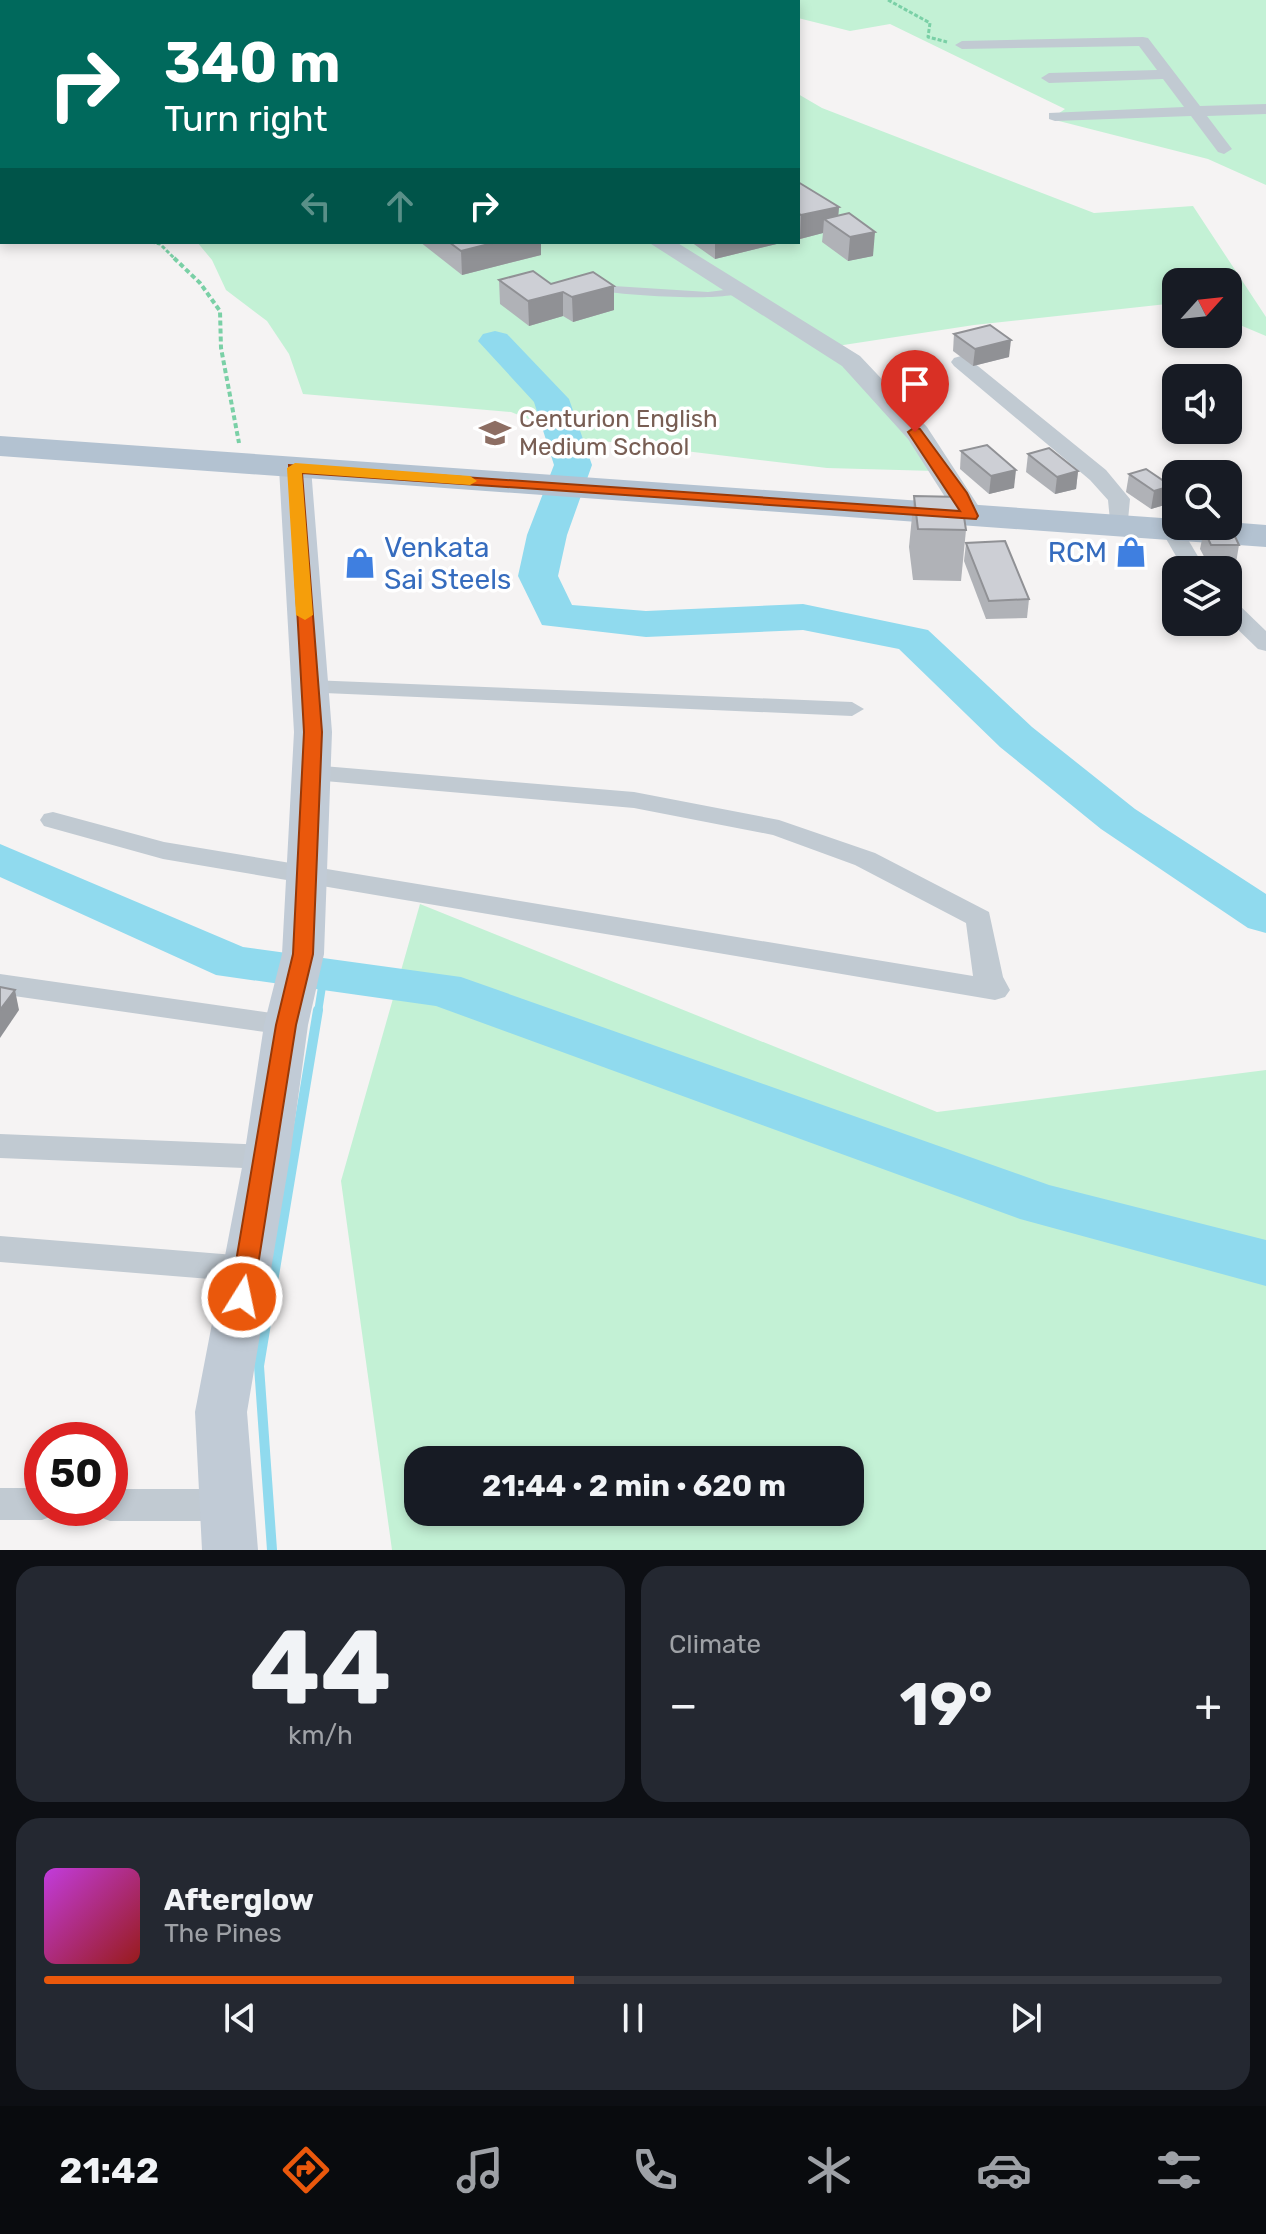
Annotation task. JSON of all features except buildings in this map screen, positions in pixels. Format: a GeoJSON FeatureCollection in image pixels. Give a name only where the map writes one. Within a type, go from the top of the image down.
{"type":"FeatureCollection","features":[{"type":"Feature","properties":{"kind":"main road"},"geometry":{"type":"LineString","coordinates":[[0,446],[620,493],[1162,529]]}},
{"type":"Feature","properties":{"kind":"main road"},"geometry":{"type":"LineString","coordinates":[[229,1528],[221,1412],[294,992],[306,872],[311,773],[310,687],[295,468]]}},
{"type":"Feature","properties":{"kind":"main road"},"geometry":{"type":"LineString","coordinates":[[1242,534],[1266,536]]}},
{"type":"Feature","properties":{"kind":"street"},"geometry":{"type":"LineString","coordinates":[[962,45],[1143,41],[1224,149]]}},
{"type":"Feature","properties":{"kind":"street"},"geometry":{"type":"LineString","coordinates":[[1049,78],[1167,74]]}},
{"type":"Feature","properties":{"kind":"street"},"geometry":{"type":"LineString","coordinates":[[1055,116],[1266,109]]}},
{"type":"Feature","properties":{"kind":"street"},"geometry":{"type":"LineString","coordinates":[[663,244],[851,361],[875,383],[929,450],[971,516]]}},
{"type":"Feature","properties":{"kind":"street"},"geometry":{"type":"LineString","coordinates":[[961,362],[1098,475],[1119,499],[1119,526]]}},
{"type":"Feature","properties":{"kind":"street"},"geometry":{"type":"LineString","coordinates":[[1242,621],[1266,644]]}},
{"type":"Feature","properties":{"kind":"street"},"geometry":{"type":"LineString","coordinates":[[310,687],[852,709]]}},
{"type":"Feature","properties":{"kind":"street"},"geometry":{"type":"LineString","coordinates":[[53,820],[163,850],[995,990],[988,977],[979,918],[865,859],[779,828],[634,800],[311,773]]}},
{"type":"Feature","properties":{"kind":"street"},"geometry":{"type":"LineString","coordinates":[[0,984],[294,992]]}},
{"type":"Feature","properties":{"kind":"street"},"geometry":{"type":"LineString","coordinates":[[0,1146],[267,1157]]}},
{"type":"Feature","properties":{"kind":"street"},"geometry":{"type":"LineString","coordinates":[[0,1249],[247,1269]]}},
{"type":"Feature","properties":{"kind":"street"},"geometry":{"type":"LineString","coordinates":[[0,1504],[24,1504]]}},
{"type":"Feature","properties":{"kind":"street"},"geometry":{"type":"LineString","coordinates":[[128,1508],[229,1528]]}},
{"type":"Feature","properties":{"kind":"lane"},"geometry":{"type":"LineString","coordinates":[[586,287],[708,295],[741,291]]}},
{"type":"Feature","properties":{"kind":"path"},"geometry":{"type":"LineString","coordinates":[[888,0],[930,23],[928,37],[962,45]]}},
{"type":"Feature","properties":{"kind":"path"},"geometry":{"type":"LineString","coordinates":[[160,244],[200,283],[220,311],[221,348],[243,464]]}},
{"type":"Feature","properties":{"kind":"green space"},"geometry":{"type":"Polygon","coordinates":[[[800,0],[1266,0],[1266,185],[1208,159],[1055,120],[1055,116],[1065,109],[890,24],[850,31],[800,18],[800,0]]]}},
{"type":"Feature","properties":{"kind":"green space"},"geometry":{"type":"Polygon","coordinates":[[[800,95],[822,108],[1094,213],[1193,206],[1234,268],[1162,268],[1162,305],[974,325],[837,346],[935,471],[827,468],[577,438],[511,412],[303,394],[289,354],[267,321],[226,290],[212,260],[199,244],[800,244],[800,95]]]}},
{"type":"Feature","properties":{"kind":"green space"},"geometry":{"type":"Polygon","coordinates":[[[1242,281],[1266,317],[1266,336],[1242,326],[1242,281]]]}},
{"type":"Feature","properties":{"kind":"green space"},"geometry":{"type":"Polygon","coordinates":[[[420,904],[937,1112],[1266,1070],[1266,1550],[392,1550],[341,1181],[420,904]]]}},
{"type":"Feature","properties":{"kind":"waterway"},"geometry":{"type":"LineString","coordinates":[[495,341],[551,399],[573,465],[547,535],[538,576],[557,616],[646,624],[803,617],[913,639],[1016,737],[1118,819],[1266,917]]}},
{"type":"Feature","properties":{"kind":"waterway"},"geometry":{"type":"LineString","coordinates":[[0,859],[234,963],[443,989],[1040,1204],[1266,1263]]}},
{"type":"Feature","properties":{"kind":"waterway"},"geometry":{"type":"LineString","coordinates":[[318,1012],[324,974]]}},
{"type":"Feature","properties":{"kind":"waterway"},"geometry":{"type":"LineString","coordinates":[[272,1550],[259,1366],[318,1010]]}},
{"type":"Feature","properties":{"kind":"slow traffic"},"geometry":{"type":"LineString","coordinates":[[305,615],[295,468],[470,481]]}},
{"type":"Feature","properties":{"kind":"place","name":"Centurion English Medium School"},"geometry":{"type":"Point","coordinates":[495,433]}},
{"type":"Feature","properties":{"kind":"place","name":"RCM"},"geometry":{"type":"Point","coordinates":[1131,552]}},
{"type":"Feature","properties":{"kind":"place","name":"Venkata Sai Steels"},"geometry":{"type":"Point","coordinates":[360,563]}},
{"type":"Feature","properties":{"kind":"route"},"geometry":{"type":"LineString","coordinates":[[242,1297],[286,1025],[303,954],[313,732],[295,468],[971,516],[959,493],[915,432]]}}]}
